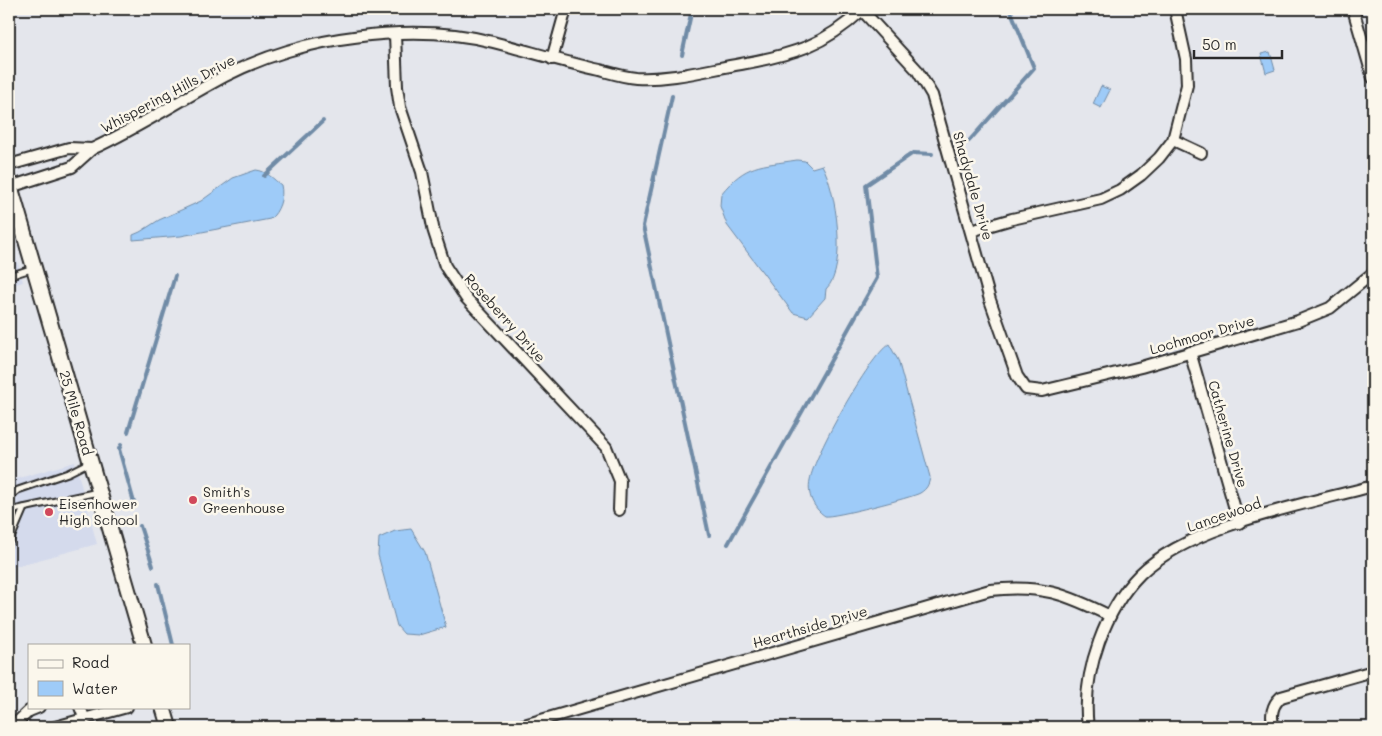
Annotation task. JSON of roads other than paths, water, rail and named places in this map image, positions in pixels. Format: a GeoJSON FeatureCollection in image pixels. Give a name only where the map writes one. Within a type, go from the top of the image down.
{"type":"FeatureCollection","features":[{"type":"Feature","properties":{"kind":"street"},"geometry":{"type":"LineString","coordinates":[[552,59],[566,9]]}},
{"type":"Feature","properties":{"kind":"street"},"geometry":{"type":"LineString","coordinates":[[971,231],[1107,196],[1141,175],[1173,140],[1187,85],[1186,59],[1175,9]]}},
{"type":"Feature","properties":{"kind":"street"},"geometry":{"type":"LineString","coordinates":[[1353,9],[1373,78]]}},
{"type":"Feature","properties":{"kind":"street","name":"Whispering Hills Drive"},"geometry":{"type":"LineString","coordinates":[[9,184],[72,167],[92,149],[116,138],[227,75],[274,56],[327,42],[353,37],[428,33],[490,41],[552,59],[633,78],[655,78],[682,75],[783,56],[804,50],[842,29],[861,10]]}},
{"type":"Feature","properties":{"kind":"street","name":"Shadydale Drive"},"geometry":{"type":"LineString","coordinates":[[861,10],[917,70],[932,95],[990,300],[1017,376],[1026,389]]}},
{"type":"Feature","properties":{"kind":"street","name":"Roseberry Drive"},"geometry":{"type":"LineString","coordinates":[[395,34],[397,88],[400,107],[422,172],[434,232],[445,266],[466,298],[606,447],[620,481],[619,510]]}},
{"type":"Feature","properties":{"kind":"street"},"geometry":{"type":"LineString","coordinates":[[1173,140],[1201,153]]}},
{"type":"Feature","properties":{"kind":"street","name":"Whispering Hills Drive"},"geometry":{"type":"LineString","coordinates":[[9,165],[69,148],[92,149]]}},
{"type":"Feature","properties":{"kind":"street","name":"25 Mile Road"},"geometry":{"type":"LineString","coordinates":[[9,184],[144,644]]}},
{"type":"Feature","properties":{"kind":"street","name":"Lochmoor Drive"},"geometry":{"type":"LineString","coordinates":[[1026,389],[1042,391],[1141,367],[1298,321],[1330,308],[1373,273]]}},
{"type":"Feature","properties":{"kind":"street","name":"Catherine Drive"},"geometry":{"type":"LineString","coordinates":[[1190,352],[1239,523]]}},
{"type":"Feature","properties":{"kind":"street","name":"Lancewood"},"geometry":{"type":"LineString","coordinates":[[1088,727],[1087,686],[1092,662],[1110,616],[1119,600],[1141,573],[1181,545],[1239,523],[1373,486]]}},
{"type":"Feature","properties":{"kind":"street","name":"Hearthside Drive"},"geometry":{"type":"LineString","coordinates":[[517,727],[990,590],[1018,587],[1046,590],[1069,596],[1110,616]]}},
{"type":"Feature","properties":{"kind":"street"},"geometry":{"type":"LineString","coordinates":[[1274,727],[1272,720],[1273,707],[1281,697],[1373,671]]}},
{"type":"Feature","properties":{"kind":"street"},"geometry":{"type":"LineString","coordinates":[[12,727],[29,711],[36,708]]}},
{"type":"Feature","properties":{"kind":"street"},"geometry":{"type":"LineString","coordinates":[[80,708],[84,720]]}},
{"type":"Feature","properties":{"kind":"street"},"geometry":{"type":"LineString","coordinates":[[55,727],[124,708]]}},
{"type":"Feature","properties":{"kind":"street"},"geometry":{"type":"LineString","coordinates":[[163,708],[169,727]]}},
{"type":"Feature","properties":{"kind":"lane"},"geometry":{"type":"LineString","coordinates":[[9,276],[34,268]]}},
{"type":"Feature","properties":{"kind":"lane"},"geometry":{"type":"LineString","coordinates":[[9,496],[18,490],[68,473],[90,462]]}},
{"type":"Feature","properties":{"kind":"lane"},"geometry":{"type":"LineString","coordinates":[[9,511],[99,492]]}},
{"type":"Feature","properties":{"kind":"lane"},"geometry":{"type":"LineString","coordinates":[[9,543],[24,508]]}},
{"type":"Feature","properties":{"kind":"water"},"geometry":{"type":"Polygon","coordinates":[[[1270,52],[1275,70],[1266,73],[1261,54],[1270,52]]]}},
{"type":"Feature","properties":{"kind":"water"},"geometry":{"type":"Polygon","coordinates":[[[1101,86],[1110,90],[1101,108],[1093,104],[1101,86]]]}},
{"type":"Feature","properties":{"kind":"water"},"geometry":{"type":"Polygon","coordinates":[[[797,160],[805,161],[812,168],[822,165],[832,192],[838,228],[837,265],[833,279],[826,289],[825,298],[808,317],[793,313],[727,225],[720,206],[721,194],[738,176],[746,171],[763,165],[797,160]]]}},
{"type":"Feature","properties":{"kind":"water"},"geometry":{"type":"Polygon","coordinates":[[[256,170],[267,174],[281,185],[280,204],[270,219],[181,236],[133,240],[133,235],[159,220],[201,201],[233,178],[256,170]]]}},
{"type":"Feature","properties":{"kind":"water"},"geometry":{"type":"Polygon","coordinates":[[[889,344],[898,360],[930,477],[928,484],[926,488],[914,495],[889,503],[825,516],[814,505],[810,495],[809,485],[814,468],[831,429],[856,386],[880,353],[889,344]]]}},
{"type":"Feature","properties":{"kind":"water"},"geometry":{"type":"Polygon","coordinates":[[[411,529],[425,552],[446,627],[419,635],[404,634],[397,626],[378,555],[379,538],[395,531],[411,529]]]}},
{"type":"Feature","properties":{"kind":"waterway"},"geometry":{"type":"LineString","coordinates":[[682,55],[692,9]]}},
{"type":"Feature","properties":{"kind":"waterway"},"geometry":{"type":"LineString","coordinates":[[969,141],[1034,68],[1010,9]]}},
{"type":"Feature","properties":{"kind":"waterway"},"geometry":{"type":"LineString","coordinates":[[672,96],[643,226],[709,535]]}},
{"type":"Feature","properties":{"kind":"waterway"},"geometry":{"type":"LineString","coordinates":[[264,176],[323,121]]}},
{"type":"Feature","properties":{"kind":"waterway"},"geometry":{"type":"LineString","coordinates":[[728,544],[877,278],[866,185],[913,153],[932,154]]}},
{"type":"Feature","properties":{"kind":"waterway"},"geometry":{"type":"LineString","coordinates":[[128,432],[175,276]]}},
{"type":"Feature","properties":{"kind":"waterway"},"geometry":{"type":"LineString","coordinates":[[121,445],[119,449],[135,506]]}},
{"type":"Feature","properties":{"kind":"waterway"},"geometry":{"type":"LineString","coordinates":[[140,526],[153,566]]}},
{"type":"Feature","properties":{"kind":"waterway"},"geometry":{"type":"LineString","coordinates":[[158,584],[173,644]]}},
{"type":"Feature","properties":{"kind":"place","name":"Smith's Greenhouse"},"geometry":{"type":"Point","coordinates":[193,500]}},
{"type":"Feature","properties":{"kind":"place","name":"Eisenhower High School"},"geometry":{"type":"Point","coordinates":[49,512]}}]}
